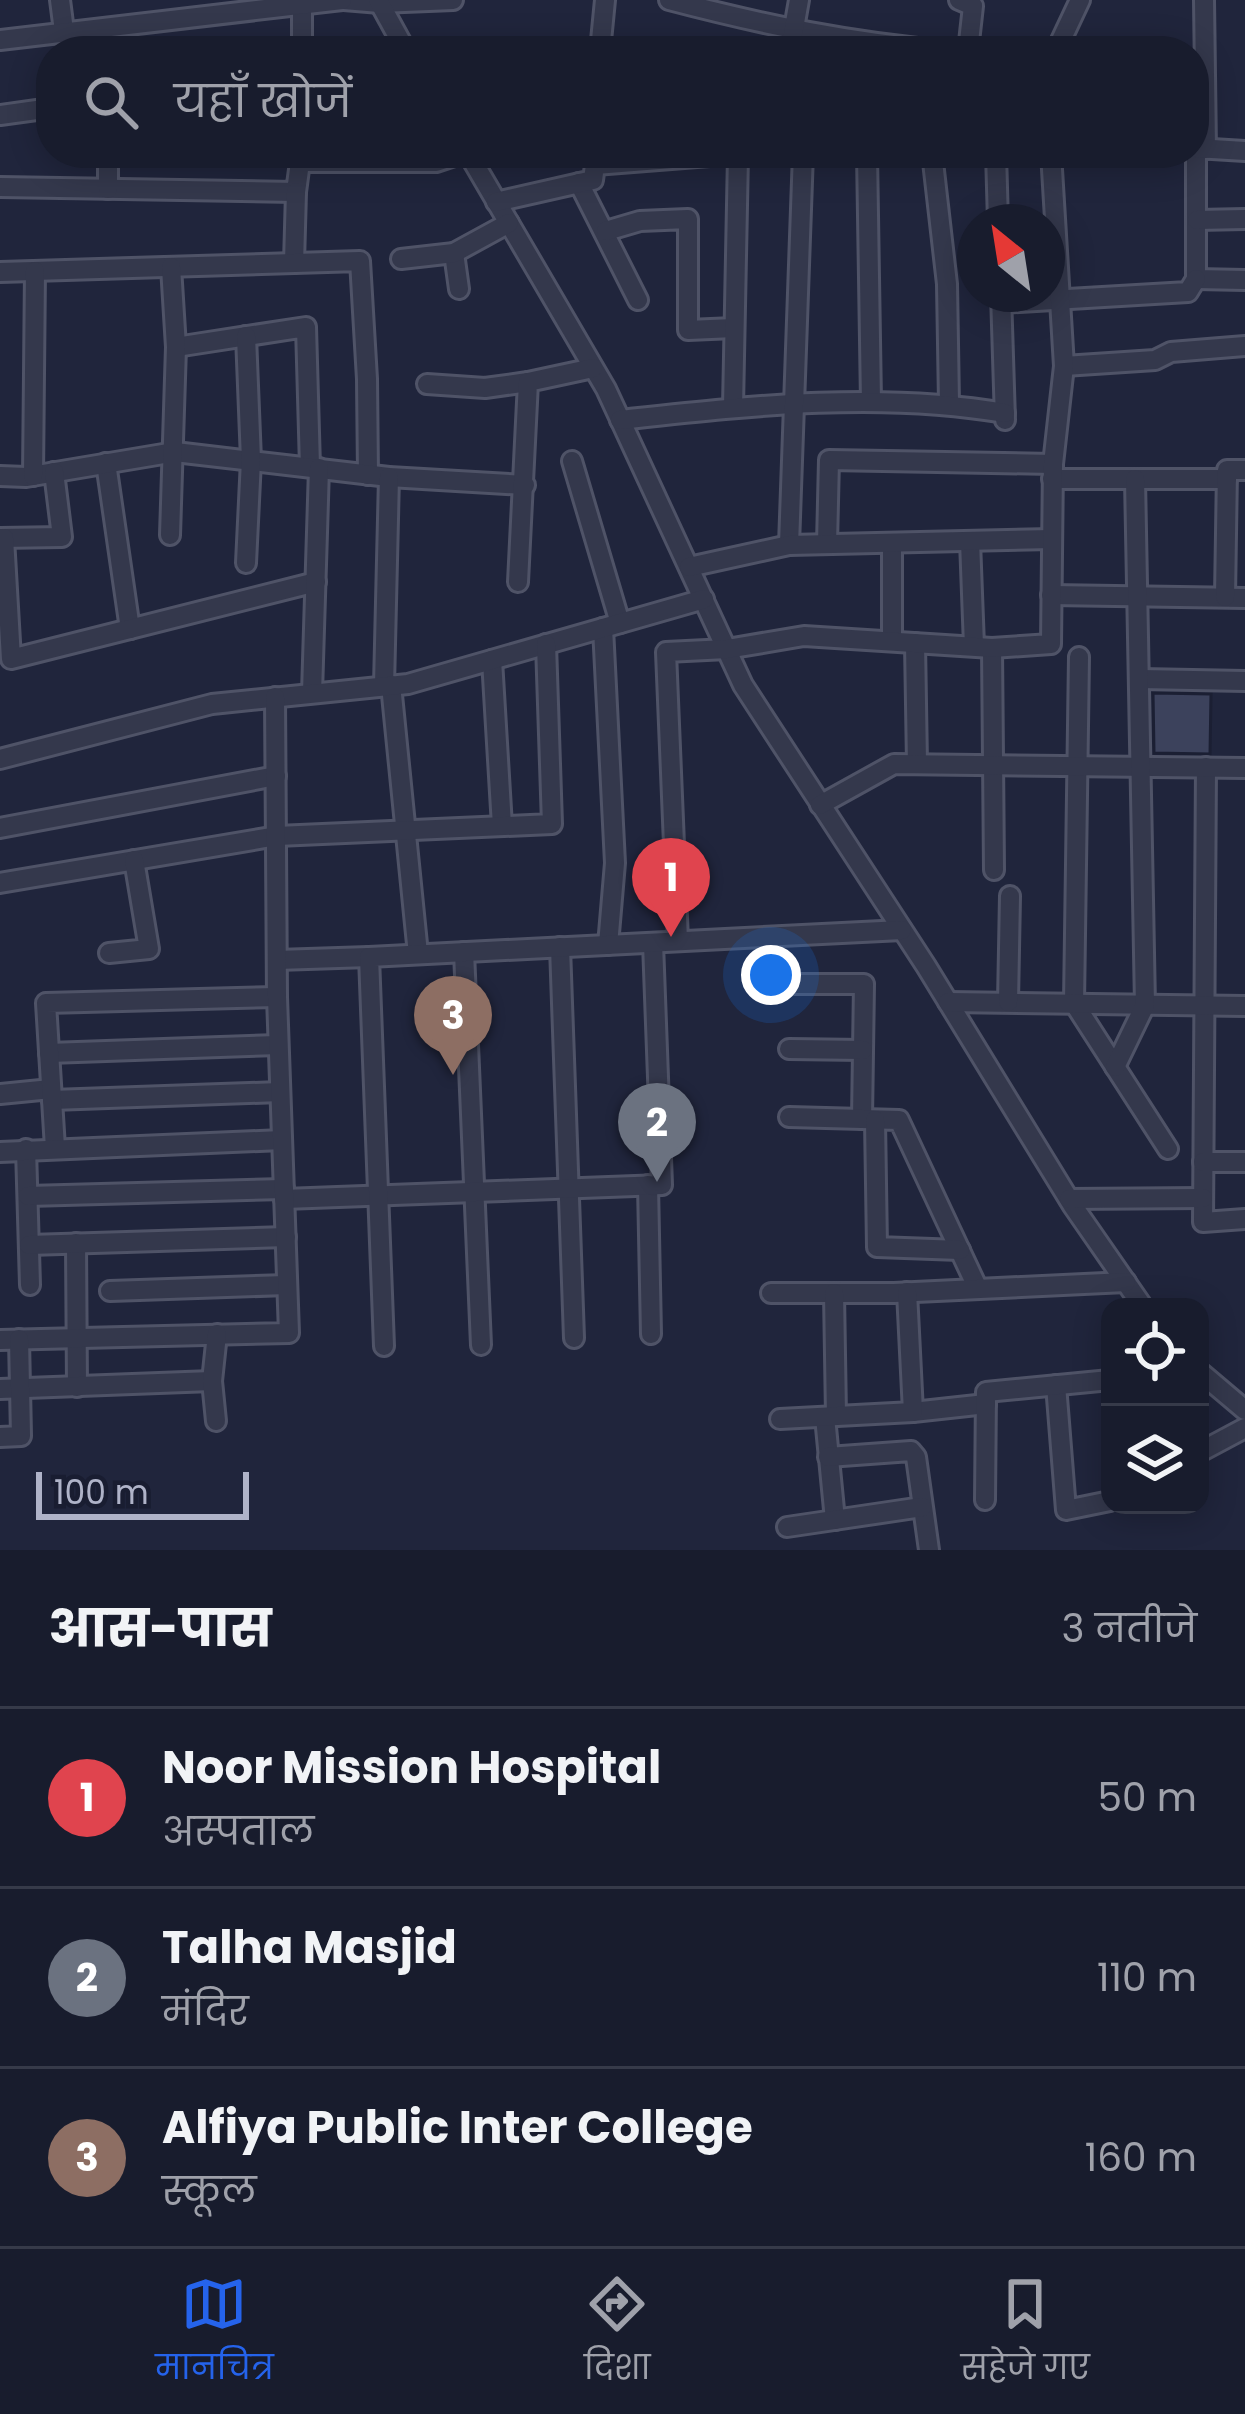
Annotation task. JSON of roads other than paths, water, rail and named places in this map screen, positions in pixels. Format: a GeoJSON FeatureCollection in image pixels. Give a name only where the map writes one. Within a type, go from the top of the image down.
{"type":"FeatureCollection","features":[{"type":"Feature","properties":{"kind":"street"},"geometry":{"type":"LineString","coordinates":[[60,0],[64,31]]}},
{"type":"Feature","properties":{"kind":"street"},"geometry":{"type":"LineString","coordinates":[[0,26],[1,40],[343,0],[453,0]]}},
{"type":"Feature","properties":{"kind":"street"},"geometry":{"type":"LineString","coordinates":[[601,36],[605,0]]}},
{"type":"Feature","properties":{"kind":"street"},"geometry":{"type":"LineString","coordinates":[[669,0],[700,4],[780,36]]}},
{"type":"Feature","properties":{"kind":"street"},"geometry":{"type":"LineString","coordinates":[[793,36],[799,0]]}},
{"type":"Feature","properties":{"kind":"street"},"geometry":{"type":"LineString","coordinates":[[959,0],[973,6],[970,36]]}},
{"type":"Feature","properties":{"kind":"street"},"geometry":{"type":"LineString","coordinates":[[1063,36],[1081,0]]}},
{"type":"Feature","properties":{"kind":"street"},"geometry":{"type":"LineString","coordinates":[[1203,36],[1204,0]]}},
{"type":"Feature","properties":{"kind":"street"},"geometry":{"type":"LineString","coordinates":[[379,2],[398,36]]}},
{"type":"Feature","properties":{"kind":"street"},"geometry":{"type":"LineString","coordinates":[[302,4],[302,36]]}},
{"type":"Feature","properties":{"kind":"street"},"geometry":{"type":"LineString","coordinates":[[0,115],[36,110]]}},
{"type":"Feature","properties":{"kind":"street"},"geometry":{"type":"LineString","coordinates":[[1209,149],[1245,151]]}},
{"type":"Feature","properties":{"kind":"street"},"geometry":{"type":"LineString","coordinates":[[108,168],[108,189]]}},
{"type":"Feature","properties":{"kind":"street"},"geometry":{"type":"LineString","coordinates":[[294,263],[299,168]]}},
{"type":"Feature","properties":{"kind":"street"},"geometry":{"type":"LineString","coordinates":[[475,168],[620,420],[743,685],[1137,1298]]}},
{"type":"Feature","properties":{"kind":"street"},"geometry":{"type":"LineString","coordinates":[[496,202],[593,180],[593,168]]}},
{"type":"Feature","properties":{"kind":"street"},"geometry":{"type":"LineString","coordinates":[[733,407],[742,168]]}},
{"type":"Feature","properties":{"kind":"street"},"geometry":{"type":"LineString","coordinates":[[789,545],[802,168]]}},
{"type":"Feature","properties":{"kind":"street"},"geometry":{"type":"LineString","coordinates":[[867,168],[871,402]]}},
{"type":"Feature","properties":{"kind":"street"},"geometry":{"type":"LineString","coordinates":[[934,168],[947,284],[949,403]]}},
{"type":"Feature","properties":{"kind":"street"},"geometry":{"type":"LineString","coordinates":[[996,168],[997,204]]}},
{"type":"Feature","properties":{"kind":"street"},"geometry":{"type":"LineString","coordinates":[[1052,168],[1054,204]]}},
{"type":"Feature","properties":{"kind":"street"},"geometry":{"type":"LineString","coordinates":[[1192,286],[1198,168]]}},
{"type":"Feature","properties":{"kind":"street"},"geometry":{"type":"LineString","coordinates":[[579,183],[638,300]]}},
{"type":"Feature","properties":{"kind":"street"},"geometry":{"type":"LineString","coordinates":[[0,188],[296,192]]}},
{"type":"Feature","properties":{"kind":"street"},"geometry":{"type":"LineString","coordinates":[[606,231],[640,221],[688,219],[688,330],[734,328]]}},
{"type":"Feature","properties":{"kind":"street"},"geometry":{"type":"LineString","coordinates":[[1197,220],[1245,219]]}},
{"type":"Feature","properties":{"kind":"street"},"geometry":{"type":"LineString","coordinates":[[401,259],[454,253],[508,223]]}},
{"type":"Feature","properties":{"kind":"street"},"geometry":{"type":"LineString","coordinates":[[454,253],[459,289]]}},
{"type":"Feature","properties":{"kind":"street"},"geometry":{"type":"LineString","coordinates":[[0,272],[360,261],[368,475]]}},
{"type":"Feature","properties":{"kind":"street"},"geometry":{"type":"LineString","coordinates":[[170,535],[176,346],[171,266]]}},
{"type":"Feature","properties":{"kind":"street"},"geometry":{"type":"LineString","coordinates":[[33,476],[35,271]]}},
{"type":"Feature","properties":{"kind":"street"},"geometry":{"type":"LineString","coordinates":[[1065,299],[1245,280]]}},
{"type":"Feature","properties":{"kind":"street"},"geometry":{"type":"LineString","coordinates":[[620,420],[794,401],[949,403],[1005,418],[1001,312]]}},
{"type":"Feature","properties":{"kind":"street"},"geometry":{"type":"LineString","coordinates":[[666,652],[727,650],[804,636],[983,647],[1051,644],[1053,471],[1064,366],[1061,312]]}},
{"type":"Feature","properties":{"kind":"street"},"geometry":{"type":"LineString","coordinates":[[176,346],[307,327],[315,468],[312,693]]}},
{"type":"Feature","properties":{"kind":"street"},"geometry":{"type":"LineString","coordinates":[[246,336],[251,460],[246,563]]}},
{"type":"Feature","properties":{"kind":"street"},"geometry":{"type":"LineString","coordinates":[[1064,366],[1155,360],[1171,352],[1245,346]]}},
{"type":"Feature","properties":{"kind":"street"},"geometry":{"type":"LineString","coordinates":[[428,385],[485,388],[593,368]]}},
{"type":"Feature","properties":{"kind":"street"},"geometry":{"type":"LineString","coordinates":[[518,582],[528,382]]}},
{"type":"Feature","properties":{"kind":"street"},"geometry":{"type":"LineString","coordinates":[[0,476],[33,476],[175,452],[389,477],[525,485]]}},
{"type":"Feature","properties":{"kind":"street"},"geometry":{"type":"LineString","coordinates":[[827,544],[829,460],[1136,479],[1236,475],[1235,597],[1052,595]]}},
{"type":"Feature","properties":{"kind":"street"},"geometry":{"type":"LineString","coordinates":[[572,461],[612,626],[615,863],[608,945]]}},
{"type":"Feature","properties":{"kind":"street"},"geometry":{"type":"LineString","coordinates":[[106,463],[130,629]]}},
{"type":"Feature","properties":{"kind":"street"},"geometry":{"type":"LineString","coordinates":[[54,472],[62,537],[2,538],[11,659],[316,582]]}},
{"type":"Feature","properties":{"kind":"street"},"geometry":{"type":"LineString","coordinates":[[389,477],[388,686],[408,830],[418,954]]}},
{"type":"Feature","properties":{"kind":"street"},"geometry":{"type":"LineString","coordinates":[[1115,1067],[1144,1004],[1136,479]]}},
{"type":"Feature","properties":{"kind":"street"},"geometry":{"type":"LineString","coordinates":[[689,567],[789,545],[1052,539]]}},
{"type":"Feature","properties":{"kind":"street"},"geometry":{"type":"LineString","coordinates":[[970,541],[993,765],[994,870]]}},
{"type":"Feature","properties":{"kind":"street"},"geometry":{"type":"LineString","coordinates":[[892,543],[892,641]]}},
{"type":"Feature","properties":{"kind":"street"},"geometry":{"type":"LineString","coordinates":[[0,759],[212,704],[388,686],[704,599]]}},
{"type":"Feature","properties":{"kind":"street"},"geometry":{"type":"LineString","coordinates":[[648,615],[666,652],[678,941]]}},
{"type":"Feature","properties":{"kind":"street"},"geometry":{"type":"LineString","coordinates":[[915,643],[917,764]]}},
{"type":"Feature","properties":{"kind":"street"},"geometry":{"type":"LineString","coordinates":[[0,883],[277,836],[552,824],[547,644]]}},
{"type":"Feature","properties":{"kind":"street"},"geometry":{"type":"LineString","coordinates":[[1078,657],[1074,1004],[1168,1149]]}},
{"type":"Feature","properties":{"kind":"street"},"geometry":{"type":"LineString","coordinates":[[492,660],[502,826]]}},
{"type":"Feature","properties":{"kind":"street"},"geometry":{"type":"LineString","coordinates":[[1141,679],[1245,681]]}},
{"type":"Feature","properties":{"kind":"street"},"geometry":{"type":"LineString","coordinates":[[0,1437],[21,1436],[10,1389],[9,1340],[289,1333],[278,1045],[275,697]]}},
{"type":"Feature","properties":{"kind":"street"},"geometry":{"type":"LineString","coordinates":[[820,805],[894,764],[1245,767]]}},
{"type":"Feature","properties":{"kind":"street"},"geometry":{"type":"LineString","coordinates":[[1206,767],[1203,1222],[1245,1219]]}},
{"type":"Feature","properties":{"kind":"street"},"geometry":{"type":"LineString","coordinates":[[0,828],[276,776]]}},
{"type":"Feature","properties":{"kind":"street"},"geometry":{"type":"LineString","coordinates":[[109,952],[148,949],[134,860]]}},
{"type":"Feature","properties":{"kind":"street"},"geometry":{"type":"LineString","coordinates":[[1008,1003],[1010,896]]}},
{"type":"Feature","properties":{"kind":"street"},"geometry":{"type":"LineString","coordinates":[[277,960],[902,930]]}},
{"type":"Feature","properties":{"kind":"street"},"geometry":{"type":"LineString","coordinates":[[28,1196],[378,1196],[662,1186],[653,943]]}},
{"type":"Feature","properties":{"kind":"street"},"geometry":{"type":"LineString","coordinates":[[560,947],[574,1338]]}},
{"type":"Feature","properties":{"kind":"street"},"geometry":{"type":"LineString","coordinates":[[464,952],[481,1345]]}},
{"type":"Feature","properties":{"kind":"street"},"geometry":{"type":"LineString","coordinates":[[369,957],[384,1346]]}},
{"type":"Feature","properties":{"kind":"street"},"geometry":{"type":"LineString","coordinates":[[795,984],[864,984],[863,1050],[877,1246],[960,1250]]}},
{"type":"Feature","properties":{"kind":"street"},"geometry":{"type":"LineString","coordinates":[[55,1148],[46,1003],[277,998]]}},
{"type":"Feature","properties":{"kind":"street"},"geometry":{"type":"LineString","coordinates":[[948,1002],[1245,1006]]}},
{"type":"Feature","properties":{"kind":"street"},"geometry":{"type":"LineString","coordinates":[[49,1053],[278,1045]]}},
{"type":"Feature","properties":{"kind":"street"},"geometry":{"type":"LineString","coordinates":[[789,1049],[863,1050]]}},
{"type":"Feature","properties":{"kind":"street"},"geometry":{"type":"LineString","coordinates":[[0,1094],[280,1092]]}},
{"type":"Feature","properties":{"kind":"street"},"geometry":{"type":"LineString","coordinates":[[789,1117],[899,1120],[978,1289]]}},
{"type":"Feature","properties":{"kind":"street"},"geometry":{"type":"LineString","coordinates":[[0,1151],[282,1140]]}},
{"type":"Feature","properties":{"kind":"street"},"geometry":{"type":"LineString","coordinates":[[26,1149],[30,1285]]}},
{"type":"Feature","properties":{"kind":"street"},"geometry":{"type":"LineString","coordinates":[[1204,1162],[1245,1162]]}},
{"type":"Feature","properties":{"kind":"street"},"geometry":{"type":"LineString","coordinates":[[649,1185],[651,1334]]}},
{"type":"Feature","properties":{"kind":"street"},"geometry":{"type":"LineString","coordinates":[[1069,1199],[1203,1198]]}},
{"type":"Feature","properties":{"kind":"street"},"geometry":{"type":"LineString","coordinates":[[29,1245],[286,1237]]}},
{"type":"Feature","properties":{"kind":"street"},"geometry":{"type":"LineString","coordinates":[[76,1243],[77,1387]]}},
{"type":"Feature","properties":{"kind":"street"},"geometry":{"type":"LineString","coordinates":[[771,1293],[1126,1282]]}},
{"type":"Feature","properties":{"kind":"street"},"geometry":{"type":"LineString","coordinates":[[110,1291],[287,1285]]}},
{"type":"Feature","properties":{"kind":"street"},"geometry":{"type":"LineString","coordinates":[[907,1292],[913,1412]]}},
{"type":"Feature","properties":{"kind":"street"},"geometry":{"type":"LineString","coordinates":[[833,1293],[829,1457],[835,1520]]}},
{"type":"Feature","properties":{"kind":"street"},"geometry":{"type":"LineString","coordinates":[[216,1421],[212,1381],[217,1334]]}},
{"type":"Feature","properties":{"kind":"street"},"geometry":{"type":"LineString","coordinates":[[1209,1380],[1245,1410]]}},
{"type":"Feature","properties":{"kind":"street"},"geometry":{"type":"LineString","coordinates":[[10,1389],[212,1381]]}},
{"type":"Feature","properties":{"kind":"street"},"geometry":{"type":"LineString","coordinates":[[985,1500],[986,1392],[1101,1381]]}},
{"type":"Feature","properties":{"kind":"street"},"geometry":{"type":"LineString","coordinates":[[1056,1385],[1066,1510],[1101,1503]]}},
{"type":"Feature","properties":{"kind":"street"},"geometry":{"type":"LineString","coordinates":[[780,1419],[986,1404]]}},
{"type":"Feature","properties":{"kind":"street"},"geometry":{"type":"LineString","coordinates":[[1209,1447],[1245,1428]]}},
{"type":"Feature","properties":{"kind":"street"},"geometry":{"type":"LineString","coordinates":[[829,1457],[911,1451],[916,1457],[928,1550]]}},
{"type":"Feature","properties":{"kind":"street"},"geometry":{"type":"LineString","coordinates":[[787,1527],[922,1507]]}},
{"type":"Feature","properties":{"kind":"place","name":"Noor Mission Hospital"},"geometry":{"type":"Point","coordinates":[671,937]}},
{"type":"Feature","properties":{"kind":"place","name":"Alfiya Public Inter College"},"geometry":{"type":"Point","coordinates":[453,1075]}},
{"type":"Feature","properties":{"kind":"place","name":"Talha Masjid"},"geometry":{"type":"Point","coordinates":[657,1182]}}]}
